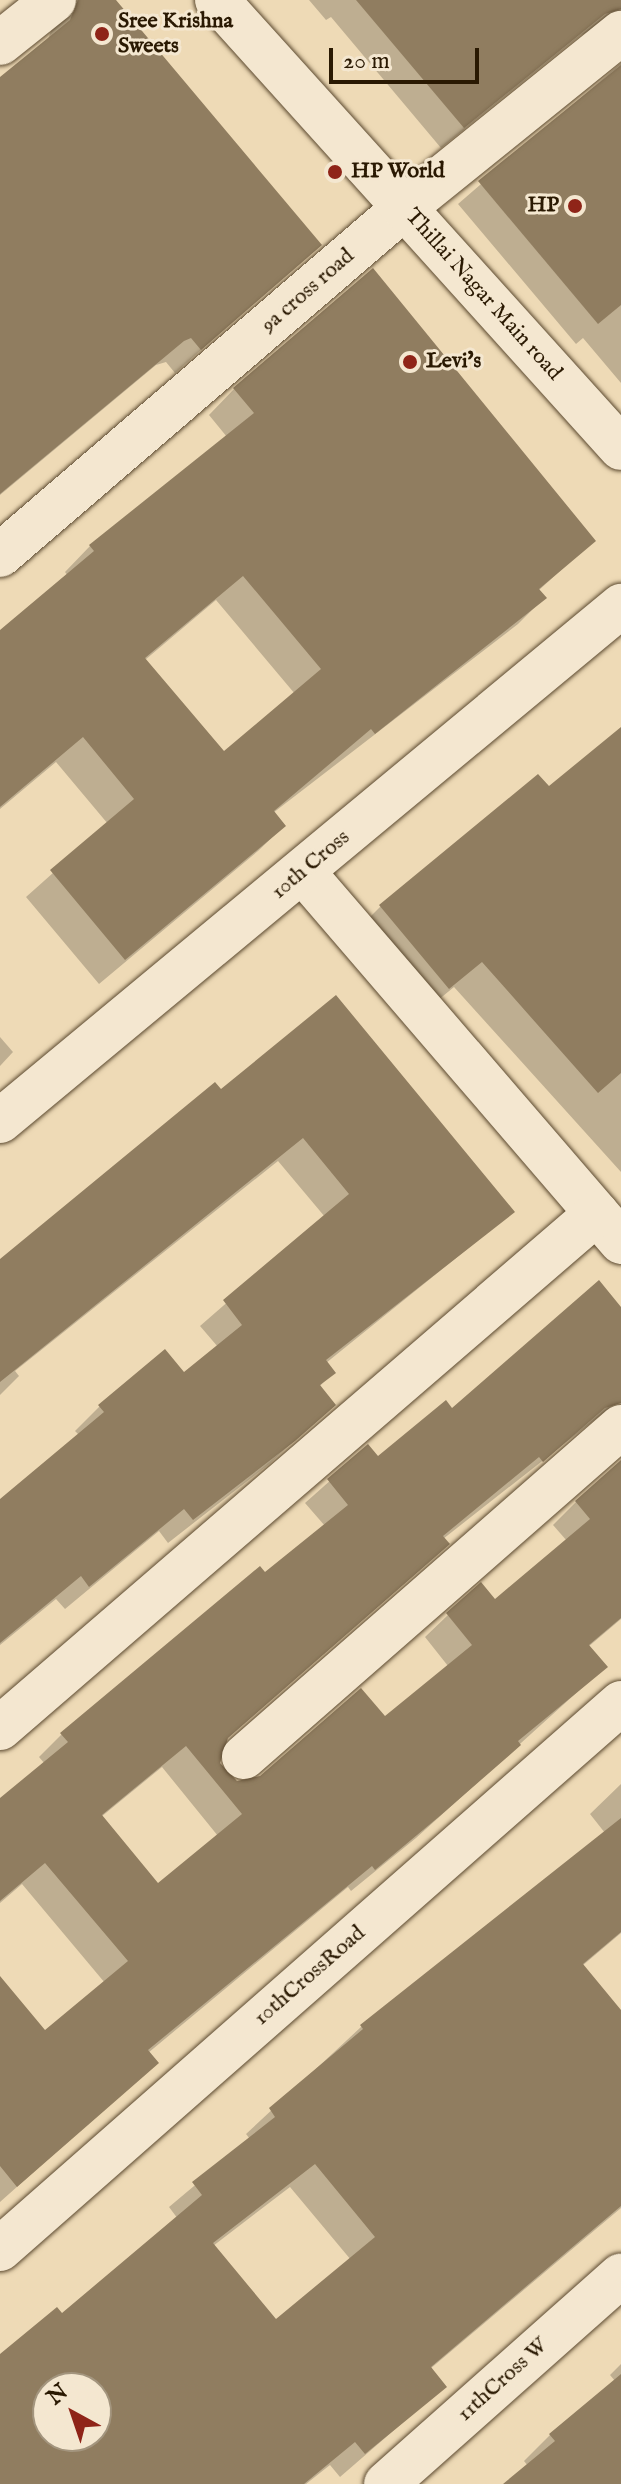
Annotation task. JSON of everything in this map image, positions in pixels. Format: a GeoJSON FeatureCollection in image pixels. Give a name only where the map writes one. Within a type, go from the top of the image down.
{"type":"FeatureCollection","features":[{"type":"Feature","properties":{"kind":"street"},"geometry":{"type":"LineString","coordinates":[[0,43],[54,0]]}},
{"type":"Feature","properties":{"kind":"street","name":"Thillai Nagar Main road"},"geometry":{"type":"LineString","coordinates":[[217,0],[621,448]]}},
{"type":"Feature","properties":{"kind":"street","name":"9a cross road"},"geometry":{"type":"LineString","coordinates":[[0,555],[404,208],[621,33]]}},
{"type":"Feature","properties":{"kind":"street","name":"10th Cross"},"geometry":{"type":"LineString","coordinates":[[0,1121],[621,606]]}},
{"type":"Feature","properties":{"kind":"street"},"geometry":{"type":"LineString","coordinates":[[0,1728],[609,1228],[303,872]]}},
{"type":"Feature","properties":{"kind":"street"},"geometry":{"type":"LineString","coordinates":[[244,1757],[621,1427]]}},
{"type":"Feature","properties":{"kind":"street","name":"10thCrossRoad"},"geometry":{"type":"LineString","coordinates":[[0,2249],[621,1703]]}},
{"type":"Feature","properties":{"kind":"street","name":"11thCross W"},"geometry":{"type":"LineString","coordinates":[[386,2484],[621,2275]]}},
{"type":"Feature","properties":{"kind":"building"},"geometry":{"type":"Polygon","coordinates":[[[78,0],[116,0],[322,245],[201,350],[191,338],[184,341],[0,494],[0,77],[70,20],[78,0]]]}},
{"type":"Feature","properties":{"kind":"building"},"geometry":{"type":"Polygon","coordinates":[[[356,0],[621,0],[621,9],[605,14],[464,128],[356,0]]]}},
{"type":"Feature","properties":{"kind":"building"},"geometry":{"type":"Polygon","coordinates":[[[621,65],[621,305],[598,324],[478,181],[621,65]]]}},
{"type":"Feature","properties":{"kind":"building"},"geometry":{"type":"Polygon","coordinates":[[[373,268],[596,541],[539,589],[547,598],[375,734],[371,729],[274,811],[286,826],[125,960],[50,870],[134,799],[83,737],[0,807],[0,630],[94,551],[89,545],[254,413],[233,388],[373,268]],[[243,576],[145,658],[224,751],[321,669],[243,576]]]}},
{"type":"Feature","properties":{"kind":"building"},"geometry":{"type":"Polygon","coordinates":[[[621,727],[621,1073],[598,1093],[482,962],[449,989],[379,905],[538,774],[549,786],[621,727]]]}},
{"type":"Feature","properties":{"kind":"building"},"geometry":{"type":"Polygon","coordinates":[[[336,995],[515,1212],[326,1360],[336,1373],[320,1385],[336,1405],[295,1441],[193,1520],[184,1509],[89,1587],[81,1576],[0,1643],[0,1499],[104,1412],[98,1405],[165,1349],[184,1372],[242,1325],[223,1300],[349,1194],[303,1138],[0,1382],[0,1259],[215,1082],[221,1089],[336,995]]]}},
{"type":"Feature","properties":{"kind":"building"},"geometry":{"type":"Polygon","coordinates":[[[599,1280],[621,1307],[621,1403],[605,1408],[543,1462],[539,1457],[443,1536],[450,1544],[228,1738],[220,1763],[237,1781],[260,1776],[361,1688],[385,1716],[472,1645],[446,1613],[481,1582],[495,1599],[590,1519],[575,1501],[621,1460],[621,1618],[589,1645],[608,1667],[518,1741],[521,1745],[375,1870],[372,1866],[148,2050],[159,2063],[17,2187],[0,2166],[0,1976],[45,2030],[128,1961],[45,1863],[0,1901],[0,1798],[68,1742],[60,1733],[260,1566],[265,1572],[348,1505],[327,1479],[368,1444],[378,1456],[446,1400],[452,1408],[599,1280]],[[186,1746],[102,1815],[158,1883],[242,1814],[186,1746]]]}},
{"type":"Feature","properties":{"kind":"building"},"geometry":{"type":"Polygon","coordinates":[[[621,1818],[621,1932],[583,1964],[621,2010],[621,2206],[431,2367],[447,2387],[365,2454],[355,2442],[304,2484],[0,2484],[0,2354],[57,2307],[62,2313],[202,2195],[192,2182],[275,2117],[269,2108],[363,2029],[360,2025],[621,1818]],[[315,2164],[213,2243],[276,2319],[375,2237],[315,2164]]]}},
{"type":"Feature","properties":{"kind":"building"},"geometry":{"type":"Polygon","coordinates":[[[621,2374],[621,2484],[503,2484],[555,2441],[549,2434],[621,2374]]]}},
{"type":"Feature","properties":{"kind":"place","name":"Sree Krishna Sweets"},"geometry":{"type":"Point","coordinates":[102,34]}},
{"type":"Feature","properties":{"kind":"place","name":"HP World"},"geometry":{"type":"Point","coordinates":[335,172]}},
{"type":"Feature","properties":{"kind":"place","name":"HP"},"geometry":{"type":"Point","coordinates":[575,206]}},
{"type":"Feature","properties":{"kind":"place","name":"Levi's"},"geometry":{"type":"Point","coordinates":[410,362]}}]}
